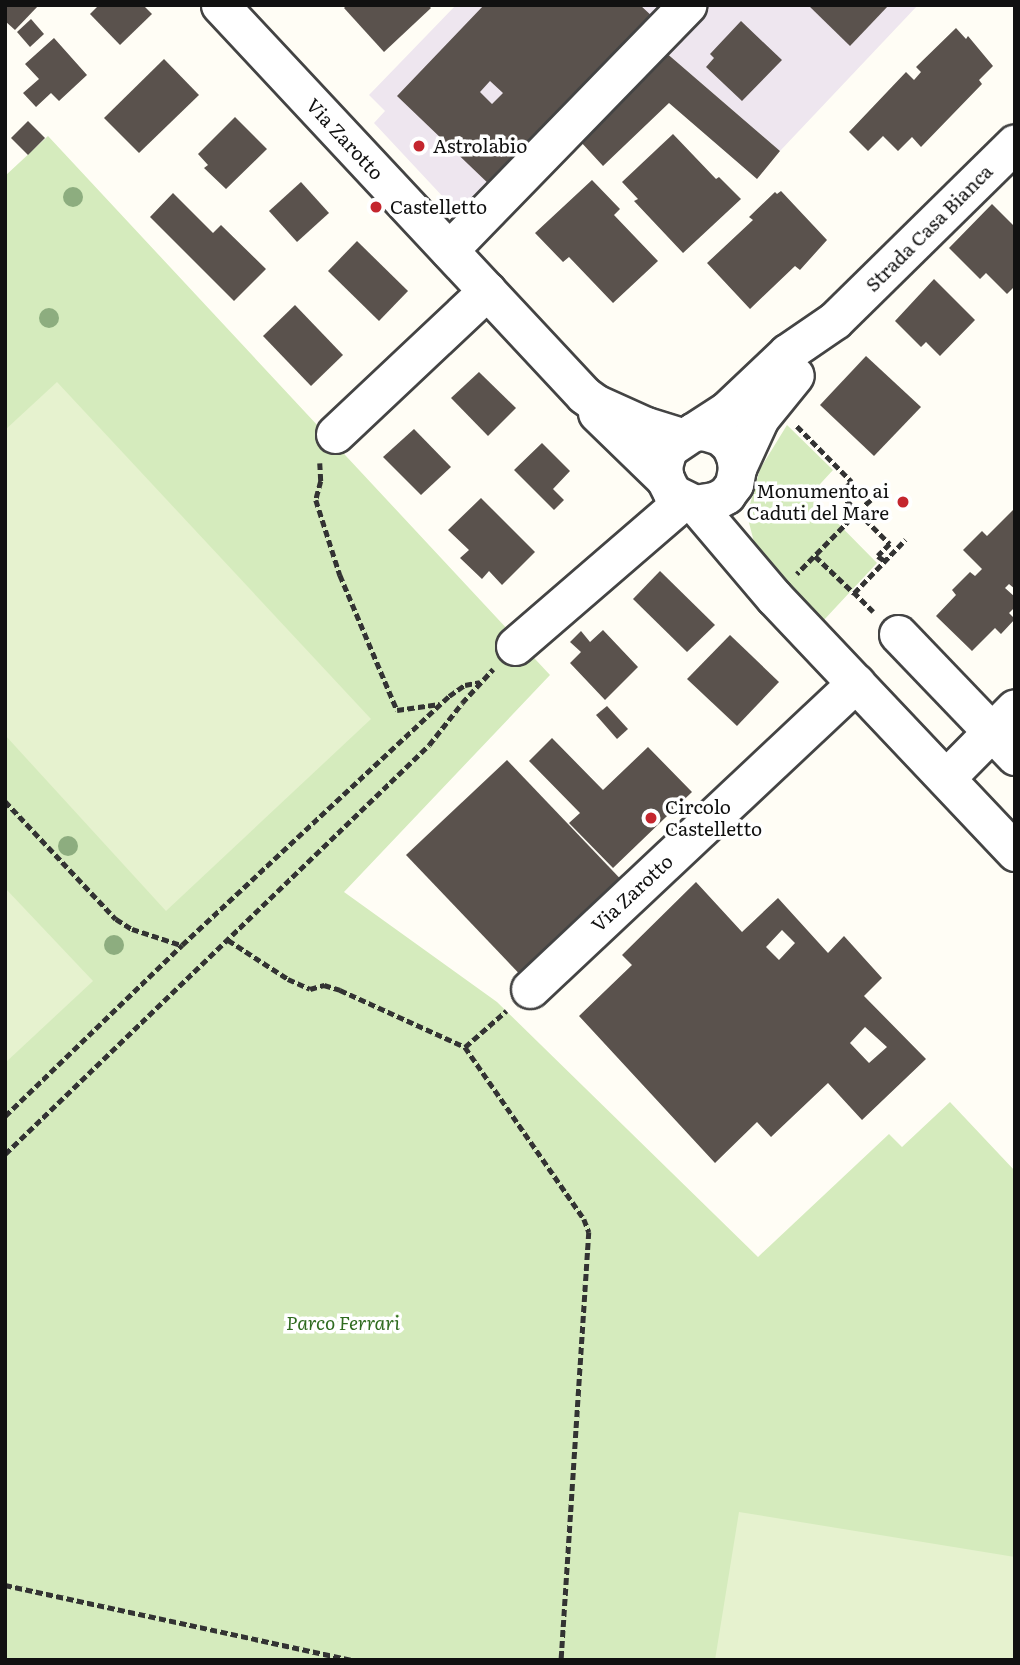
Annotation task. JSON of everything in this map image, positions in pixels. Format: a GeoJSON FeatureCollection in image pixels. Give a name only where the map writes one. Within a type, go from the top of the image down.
{"type":"FeatureCollection","features":[{"type":"Feature","properties":{"kind":"street","name":"Via Zarotto"},"geometry":{"type":"LineString","coordinates":[[220,5],[584,395],[598,416],[701,489],[775,597],[1015,852]]}},
{"type":"Feature","properties":{"kind":"street"},"geometry":{"type":"LineString","coordinates":[[449,250],[687,5]]}},
{"type":"Feature","properties":{"kind":"street","name":"Strada Casa Bianca"},"geometry":{"type":"LineString","coordinates":[[701,489],[750,435],[765,409],[842,314],[1015,143]]}},
{"type":"Feature","properties":{"kind":"street"},"geometry":{"type":"LineString","coordinates":[[335,434],[487,291]]}},
{"type":"Feature","properties":{"kind":"street","name":"Strada Casa Bianca"},"geometry":{"type":"LineString","coordinates":[[687,434],[727,410],[788,353],[842,314]]}},
{"type":"Feature","properties":{"kind":"street","name":"Via Zarotto"},"geometry":{"type":"LineString","coordinates":[[584,395],[595,403],[646,426],[687,434],[704,431],[720,436],[730,445],[701,489]]}},
{"type":"Feature","properties":{"kind":"street"},"geometry":{"type":"LineString","coordinates":[[515,646],[701,489],[663,467],[668,449],[687,434]]}},
{"type":"Feature","properties":{"kind":"street"},"geometry":{"type":"LineString","coordinates":[[888,625],[1007,732],[946,778]]}},
{"type":"Feature","properties":{"kind":"street","name":"Via Zarotto"},"geometry":{"type":"LineString","coordinates":[[530,989],[856,683]]}},
{"type":"Feature","properties":{"kind":"path"},"geometry":{"type":"LineString","coordinates":[[791,419],[852,482],[840,493],[890,544],[878,556],[885,561]]}},
{"type":"Feature","properties":{"kind":"path"},"geometry":{"type":"LineString","coordinates":[[335,434],[320,462],[321,481],[316,500],[340,575],[397,710],[442,704]]}},
{"type":"Feature","properties":{"kind":"path"},"geometry":{"type":"LineString","coordinates":[[775,597],[871,500]]}},
{"type":"Feature","properties":{"kind":"path"},"geometry":{"type":"LineString","coordinates":[[854,593],[905,540]]}},
{"type":"Feature","properties":{"kind":"path"},"geometry":{"type":"LineString","coordinates":[[815,556],[888,625]]}},
{"type":"Feature","properties":{"kind":"path"},"geometry":{"type":"LineString","coordinates":[[5,1154],[429,746],[481,682],[515,646]]}},
{"type":"Feature","properties":{"kind":"path"},"geometry":{"type":"LineString","coordinates":[[5,1116],[182,945],[442,704],[465,685],[481,682]]}},
{"type":"Feature","properties":{"kind":"path"},"geometry":{"type":"LineString","coordinates":[[5,801],[116,919],[132,929],[182,945]]}},
{"type":"Feature","properties":{"kind":"path"},"geometry":{"type":"LineString","coordinates":[[228,940],[288,979],[310,989],[324,985],[340,990],[465,1047],[563,1185],[589,1232],[561,1660]]}},
{"type":"Feature","properties":{"kind":"path"},"geometry":{"type":"LineString","coordinates":[[465,1047],[530,989]]}},
{"type":"Feature","properties":{"kind":"path"},"geometry":{"type":"LineString","coordinates":[[5,1585],[353,1660]]}},
{"type":"Feature","properties":{"kind":"shaded area"},"geometry":{"type":"Polygon","coordinates":[[[456,5],[663,5],[459,214],[374,123],[385,111],[369,95],[456,5]]]}},
{"type":"Feature","properties":{"kind":"shaded area"},"geometry":{"type":"Polygon","coordinates":[[[710,5],[918,5],[780,151],[664,51],[710,5]]]}},
{"type":"Feature","properties":{"kind":"green space","name":"Parco Ferrari"},"geometry":{"type":"Polygon","coordinates":[[[48,136],[550,675],[344,892],[497,1002],[758,1257],[889,1134],[902,1147],[950,1102],[1015,1171],[1015,1660],[5,1660],[5,176],[48,136]]]}},
{"type":"Feature","properties":{"kind":"green space"},"geometry":{"type":"Polygon","coordinates":[[[57,382],[371,719],[166,911],[5,735],[5,430],[57,382]]]}},
{"type":"Feature","properties":{"kind":"green space"},"geometry":{"type":"Polygon","coordinates":[[[787,425],[833,470],[810,495],[877,563],[823,621],[755,546],[747,515],[760,469],[787,425]]]}},
{"type":"Feature","properties":{"kind":"green space"},"geometry":{"type":"Polygon","coordinates":[[[5,888],[93,981],[5,1063],[5,888]]]}},
{"type":"Feature","properties":{"kind":"green space"},"geometry":{"type":"Polygon","coordinates":[[[739,1512],[1015,1557],[1015,1660],[715,1660],[739,1512]]]}},
{"type":"Feature","properties":{"kind":"building"},"geometry":{"type":"Polygon","coordinates":[[[5,5],[39,5],[15,30],[5,21],[5,5]]]}},
{"type":"Feature","properties":{"kind":"building"},"geometry":{"type":"Polygon","coordinates":[[[99,5],[143,5],[152,14],[120,45],[90,14],[99,5]]]}},
{"type":"Feature","properties":{"kind":"building"},"geometry":{"type":"Polygon","coordinates":[[[347,5],[428,5],[431,8],[384,52],[344,8],[347,5]]]}},
{"type":"Feature","properties":{"kind":"building"},"geometry":{"type":"Polygon","coordinates":[[[484,5],[640,5],[654,18],[492,187],[397,96],[484,5]],[[490,81],[480,92],[492,104],[503,93],[490,81]]]}},
{"type":"Feature","properties":{"kind":"building"},"geometry":{"type":"Polygon","coordinates":[[[808,5],[889,5],[850,46],[808,5]]]}},
{"type":"Feature","properties":{"kind":"building"},"geometry":{"type":"Polygon","coordinates":[[[31,19],[44,34],[30,47],[17,32],[31,19]]]}},
{"type":"Feature","properties":{"kind":"building"},"geometry":{"type":"Polygon","coordinates":[[[741,21],[782,60],[742,101],[706,67],[714,58],[710,54],[741,21]]]}},
{"type":"Feature","properties":{"kind":"building"},"geometry":{"type":"Polygon","coordinates":[[[956,28],[966,39],[968,36],[993,66],[979,80],[982,84],[921,147],[912,137],[898,151],[883,136],[868,151],[849,132],[906,72],[914,80],[921,72],[916,67],[956,28]]]}},
{"type":"Feature","properties":{"kind":"building"},"geometry":{"type":"Polygon","coordinates":[[[54,38],[87,75],[59,101],[51,93],[36,107],[23,93],[39,79],[25,64],[54,38]]]}},
{"type":"Feature","properties":{"kind":"building"},"geometry":{"type":"Polygon","coordinates":[[[664,51],[780,151],[757,179],[669,103],[603,166],[580,141],[664,51]]]}},
{"type":"Feature","properties":{"kind":"building"},"geometry":{"type":"Polygon","coordinates":[[[164,59],[199,95],[139,153],[104,118],[164,59]]]}},
{"type":"Feature","properties":{"kind":"building"},"geometry":{"type":"Polygon","coordinates":[[[235,117],[267,149],[226,189],[204,168],[208,165],[198,154],[235,117]]]}},
{"type":"Feature","properties":{"kind":"building"},"geometry":{"type":"Polygon","coordinates":[[[28,121],[45,138],[28,155],[11,138],[28,121]]]}},
{"type":"Feature","properties":{"kind":"building"},"geometry":{"type":"Polygon","coordinates":[[[673,134],[716,179],[719,177],[741,199],[683,253],[634,201],[638,199],[622,182],[673,134]]]}},
{"type":"Feature","properties":{"kind":"building"},"geometry":{"type":"Polygon","coordinates":[[[592,180],[620,209],[614,215],[658,261],[613,303],[569,257],[563,262],[535,233],[592,180]]]}},
{"type":"Feature","properties":{"kind":"building"},"geometry":{"type":"Polygon","coordinates":[[[301,182],[329,213],[297,242],[269,211],[301,182]]]}},
{"type":"Feature","properties":{"kind":"building"},"geometry":{"type":"Polygon","coordinates":[[[781,191],[827,240],[800,270],[795,266],[750,309],[707,263],[753,220],[749,217],[775,192],[777,194],[781,191]]]}},
{"type":"Feature","properties":{"kind":"building"},"geometry":{"type":"Polygon","coordinates":[[[173,193],[213,233],[221,225],[266,269],[234,301],[150,217],[173,193]]]}},
{"type":"Feature","properties":{"kind":"building"},"geometry":{"type":"Polygon","coordinates":[[[992,204],[1015,227],[1015,286],[1007,294],[986,273],[980,279],[949,248],[992,204]]]}},
{"type":"Feature","properties":{"kind":"building"},"geometry":{"type":"Polygon","coordinates":[[[357,241],[408,291],[379,321],[328,271],[357,241]]]}},
{"type":"Feature","properties":{"kind":"building"},"geometry":{"type":"Polygon","coordinates":[[[934,279],[975,320],[940,356],[926,342],[921,347],[895,321],[934,279]]]}},
{"type":"Feature","properties":{"kind":"building"},"geometry":{"type":"Polygon","coordinates":[[[295,305],[343,355],[311,386],[263,336],[295,305]]]}},
{"type":"Feature","properties":{"kind":"building"},"geometry":{"type":"Polygon","coordinates":[[[866,356],[921,407],[874,456],[820,405],[866,356]]]}},
{"type":"Feature","properties":{"kind":"building"},"geometry":{"type":"Polygon","coordinates":[[[479,372],[516,408],[488,436],[451,398],[479,372]]]}},
{"type":"Feature","properties":{"kind":"building"},"geometry":{"type":"Polygon","coordinates":[[[414,429],[451,467],[421,495],[383,457],[414,429]]]}},
{"type":"Feature","properties":{"kind":"building"},"geometry":{"type":"Polygon","coordinates":[[[542,443],[570,471],[553,489],[564,500],[554,510],[514,470],[542,443]]]}},
{"type":"Feature","properties":{"kind":"building"},"geometry":{"type":"Polygon","coordinates":[[[481,498],[535,552],[502,585],[489,571],[482,579],[460,558],[469,550],[448,530],[481,498]]]}},
{"type":"Feature","properties":{"kind":"building"},"geometry":{"type":"Polygon","coordinates":[[[1015,508],[1015,589],[1009,584],[1005,588],[1015,597],[1015,607],[1009,613],[1015,619],[1001,634],[995,628],[972,651],[936,616],[956,595],[952,590],[970,572],[975,576],[982,569],[963,550],[982,531],[987,536],[1015,508]]]}},
{"type":"Feature","properties":{"kind":"building"},"geometry":{"type":"Polygon","coordinates":[[[660,571],[715,625],[687,652],[633,599],[660,571]]]}},
{"type":"Feature","properties":{"kind":"building"},"geometry":{"type":"Polygon","coordinates":[[[603,630],[638,667],[605,700],[570,663],[581,652],[570,642],[581,631],[590,642],[603,630]]]}},
{"type":"Feature","properties":{"kind":"building"},"geometry":{"type":"Polygon","coordinates":[[[730,635],[779,682],[737,726],[687,679],[730,635]]]}},
{"type":"Feature","properties":{"kind":"building"},"geometry":{"type":"Polygon","coordinates":[[[607,706],[628,729],[617,739],[596,715],[607,706]]]}},
{"type":"Feature","properties":{"kind":"building"},"geometry":{"type":"Polygon","coordinates":[[[552,738],[603,790],[648,747],[692,792],[613,868],[569,823],[580,813],[529,761],[552,738]]]}},
{"type":"Feature","properties":{"kind":"building"},"geometry":{"type":"Polygon","coordinates":[[[507,760],[631,890],[531,986],[406,855],[507,760]]]}},
{"type":"Feature","properties":{"kind":"building"},"geometry":{"type":"Polygon","coordinates":[[[696,882],[742,932],[778,898],[828,953],[844,936],[882,978],[864,996],[926,1059],[862,1120],[828,1083],[771,1137],[757,1122],[715,1163],[579,1016],[632,965],[622,955],[696,882]],[[782,930],[766,947],[779,960],[795,943],[782,930]],[[865,1027],[850,1043],[869,1063],[887,1047],[865,1027]]]}},
{"type":"Feature","properties":{"kind":"place","name":"Astrolabio"},"geometry":{"type":"Point","coordinates":[419,146]}},
{"type":"Feature","properties":{"kind":"place","name":"Castelletto"},"geometry":{"type":"Point","coordinates":[376,207]}},
{"type":"Feature","properties":{"kind":"place","name":"Monumento ai Caduti del Mare"},"geometry":{"type":"Point","coordinates":[903,502]}},
{"type":"Feature","properties":{"kind":"place","name":"Circolo Castelletto"},"geometry":{"type":"Point","coordinates":[651,818]}}]}
